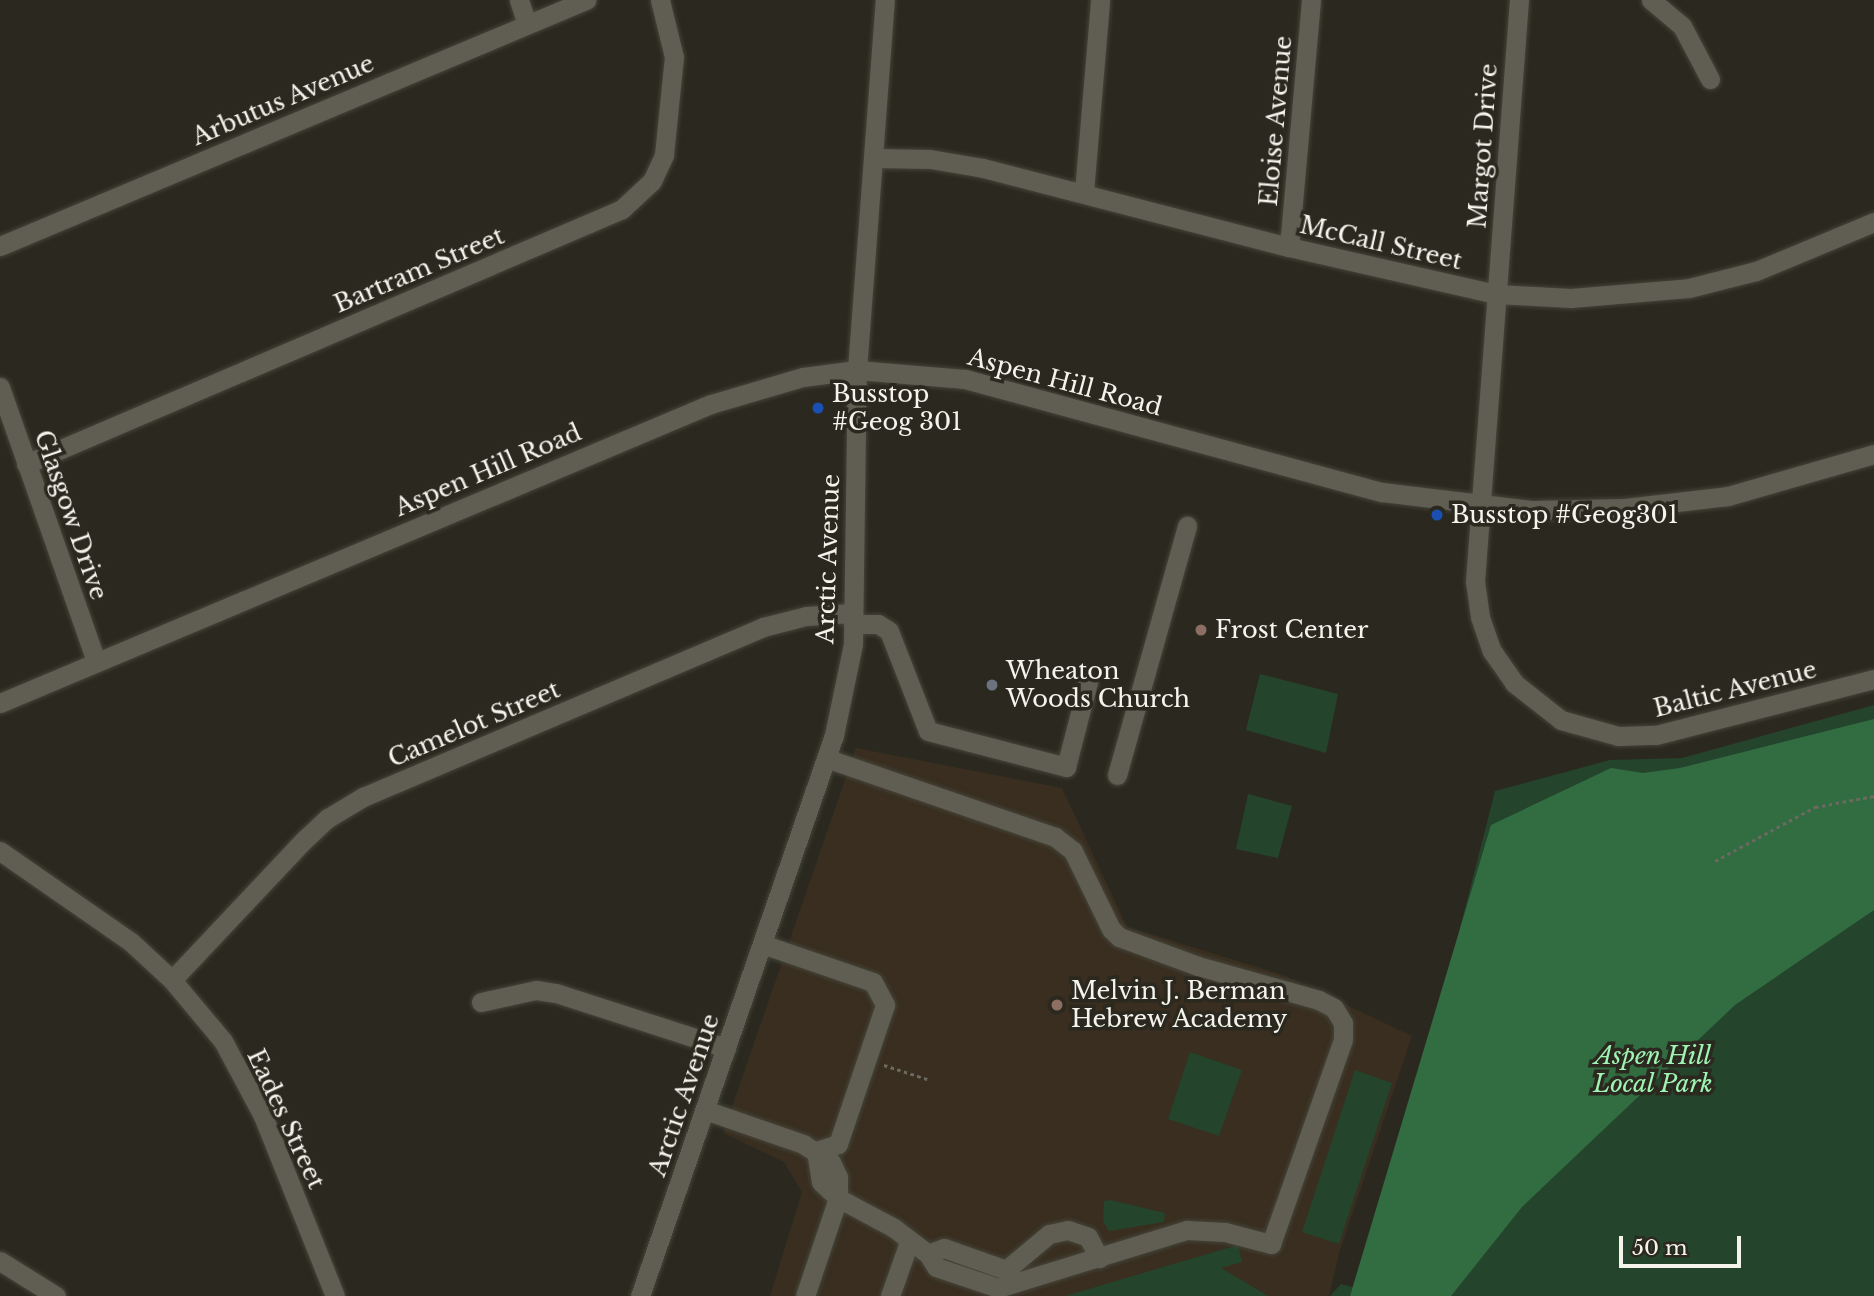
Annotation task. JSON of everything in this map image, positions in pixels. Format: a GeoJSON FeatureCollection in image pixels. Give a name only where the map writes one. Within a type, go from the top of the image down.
{"type":"FeatureCollection","features":[{"type":"Feature","properties":{"kind":"street"},"geometry":{"type":"LineString","coordinates":[[519,0],[527,24]]}},
{"type":"Feature","properties":{"kind":"street","name":"Arbutus Avenue"},"geometry":{"type":"LineString","coordinates":[[0,246],[586,0]]}},
{"type":"Feature","properties":{"kind":"street","name":"Bartram Street"},"geometry":{"type":"LineString","coordinates":[[26,464],[622,208],[652,181],[664,155],[674,57],[660,0]]}},
{"type":"Feature","properties":{"kind":"street","name":"Arctic Avenue"},"geometry":{"type":"LineString","coordinates":[[640,1296],[826,758],[853,644],[857,370],[885,0]]}},
{"type":"Feature","properties":{"kind":"street"},"geometry":{"type":"LineString","coordinates":[[1084,192],[1100,0]]}},
{"type":"Feature","properties":{"kind":"street","name":"Eloise Avenue"},"geometry":{"type":"LineString","coordinates":[[1289,247],[1311,0]]}},
{"type":"Feature","properties":{"kind":"street","name":"Margot Drive"},"geometry":{"type":"LineString","coordinates":[[1480,505],[1519,0]]}},
{"type":"Feature","properties":{"kind":"street"},"geometry":{"type":"LineString","coordinates":[[1651,0],[1682,26],[1710,79]]}},
{"type":"Feature","properties":{"kind":"street","name":"McCall Street"},"geometry":{"type":"LineString","coordinates":[[874,158],[930,159],[983,168],[1289,247],[1496,294],[1571,299],[1689,288],[1756,271],[1874,222]]}},
{"type":"Feature","properties":{"kind":"street","name":"Aspen Hill Road"},"geometry":{"type":"LineString","coordinates":[[0,703],[95,659],[711,404],[783,381],[857,370],[965,379],[1382,492],[1531,510],[1625,508],[1728,496],[1874,454]]}},
{"type":"Feature","properties":{"kind":"street","name":"Glasgow Drive"},"geometry":{"type":"LineString","coordinates":[[0,387],[95,659]]}},
{"type":"Feature","properties":{"kind":"street","name":"Baltic Avenue"},"geometry":{"type":"LineString","coordinates":[[1480,505],[1475,581],[1480,617],[1492,651],[1514,682],[1560,720],[1618,736],[1656,735],[1874,679]]}},
{"type":"Feature","properties":{"kind":"street"},"geometry":{"type":"LineString","coordinates":[[1117,775],[1187,526]]}},
{"type":"Feature","properties":{"kind":"street","name":"Camelot Street"},"geometry":{"type":"LineString","coordinates":[[172,980],[303,841],[328,818],[363,797],[763,627],[806,616],[853,618],[878,624],[889,631],[928,731],[1066,767],[1088,682]]}},
{"type":"Feature","properties":{"kind":"street"},"geometry":{"type":"LineString","coordinates":[[826,758],[1055,837],[1073,851],[1111,929],[1129,942],[1334,1008],[1343,1024],[1343,1039],[1271,1244],[1225,1232],[1187,1230],[998,1288],[936,1266],[928,1254],[894,1228],[838,1198]]}},
{"type":"Feature","properties":{"kind":"street","name":"Eades Street"},"geometry":{"type":"LineString","coordinates":[[0,851],[131,942],[172,980],[223,1041],[263,1116],[335,1296]]}},
{"type":"Feature","properties":{"kind":"street"},"geometry":{"type":"LineString","coordinates":[[762,944],[873,982],[886,1005],[838,1144],[816,1151]]}},
{"type":"Feature","properties":{"kind":"street"},"geometry":{"type":"LineString","coordinates":[[481,1002],[536,990],[556,993],[726,1048]]}},
{"type":"Feature","properties":{"kind":"street"},"geometry":{"type":"LineString","coordinates":[[705,1110],[816,1151],[831,1162],[838,1177],[838,1198],[805,1296]]}},
{"type":"Feature","properties":{"kind":"street"},"geometry":{"type":"LineString","coordinates":[[928,1254],[944,1248],[1006,1270],[1049,1234],[1068,1230],[1088,1237],[1099,1258]]}},
{"type":"Feature","properties":{"kind":"street"},"geometry":{"type":"LineString","coordinates":[[890,1296],[909,1242]]}},
{"type":"Feature","properties":{"kind":"street"},"geometry":{"type":"LineString","coordinates":[[0,1261],[56,1296]]}},
{"type":"Feature","properties":{"kind":"path"},"geometry":{"type":"LineString","coordinates":[[1715,860],[1815,807],[1874,796]]}},
{"type":"Feature","properties":{"kind":"path"},"geometry":{"type":"LineString","coordinates":[[881,1064],[930,1080]]}},
{"type":"Feature","properties":{"kind":"shaded area","name":"Melvin J. Berman Hebrew Academy"},"geometry":{"type":"Polygon","coordinates":[[[856,748],[1062,788],[1127,927],[1283,975],[1412,1036],[1339,1253],[1329,1296],[770,1296],[802,1192],[784,1162],[723,1133],[856,748]]]}},
{"type":"Feature","properties":{"kind":"green space"},"geometry":{"type":"Polygon","coordinates":[[[1260,674],[1338,694],[1326,753],[1246,730],[1260,674]]]}},
{"type":"Feature","properties":{"kind":"green space","name":"Aspen Hill Local Park"},"geometry":{"type":"Polygon","coordinates":[[[1874,705],[1874,1296],[1366,1296],[1495,791],[1610,760],[1682,758],[1874,705]]]}},
{"type":"Feature","properties":{"kind":"green space"},"geometry":{"type":"Polygon","coordinates":[[[1874,719],[1874,910],[1735,1005],[1522,1207],[1451,1296],[1350,1296],[1491,825],[1611,768],[1643,773],[1680,768],[1874,719]]]}},
{"type":"Feature","properties":{"kind":"green space"},"geometry":{"type":"Polygon","coordinates":[[[1248,794],[1292,806],[1278,858],[1236,849],[1248,794]]]}},
{"type":"Feature","properties":{"kind":"green space"},"geometry":{"type":"Polygon","coordinates":[[[1190,1052],[1242,1070],[1219,1136],[1168,1119],[1190,1052]]]}},
{"type":"Feature","properties":{"kind":"green space"},"geometry":{"type":"Polygon","coordinates":[[[1355,1070],[1392,1083],[1339,1244],[1302,1232],[1355,1070]]]}},
{"type":"Feature","properties":{"kind":"green space"},"geometry":{"type":"Polygon","coordinates":[[[1110,1200],[1165,1213],[1164,1222],[1109,1231],[1103,1221],[1104,1201],[1110,1200]]]}},
{"type":"Feature","properties":{"kind":"green space"},"geometry":{"type":"Polygon","coordinates":[[[1238,1245],[1242,1262],[1221,1268],[1268,1296],[1065,1296],[1238,1245]]]}},
{"type":"Feature","properties":{"kind":"green space"},"geometry":{"type":"Polygon","coordinates":[[[1341,1284],[1353,1287],[1350,1296],[1330,1296],[1341,1284]]]}},
{"type":"Feature","properties":{"kind":"place","name":"Busstop #Geog 301"},"geometry":{"type":"Point","coordinates":[818,408]}},
{"type":"Feature","properties":{"kind":"place","name":"Busstop #Geog301"},"geometry":{"type":"Point","coordinates":[1437,515]}},
{"type":"Feature","properties":{"kind":"place","name":"Frost Center"},"geometry":{"type":"Point","coordinates":[1201,630]}},
{"type":"Feature","properties":{"kind":"place","name":"Wheaton Woods Church"},"geometry":{"type":"Point","coordinates":[992,685]}},
{"type":"Feature","properties":{"kind":"place","name":"Melvin J. Berman Hebrew Academy"},"geometry":{"type":"Point","coordinates":[1057,1005]}}]}
